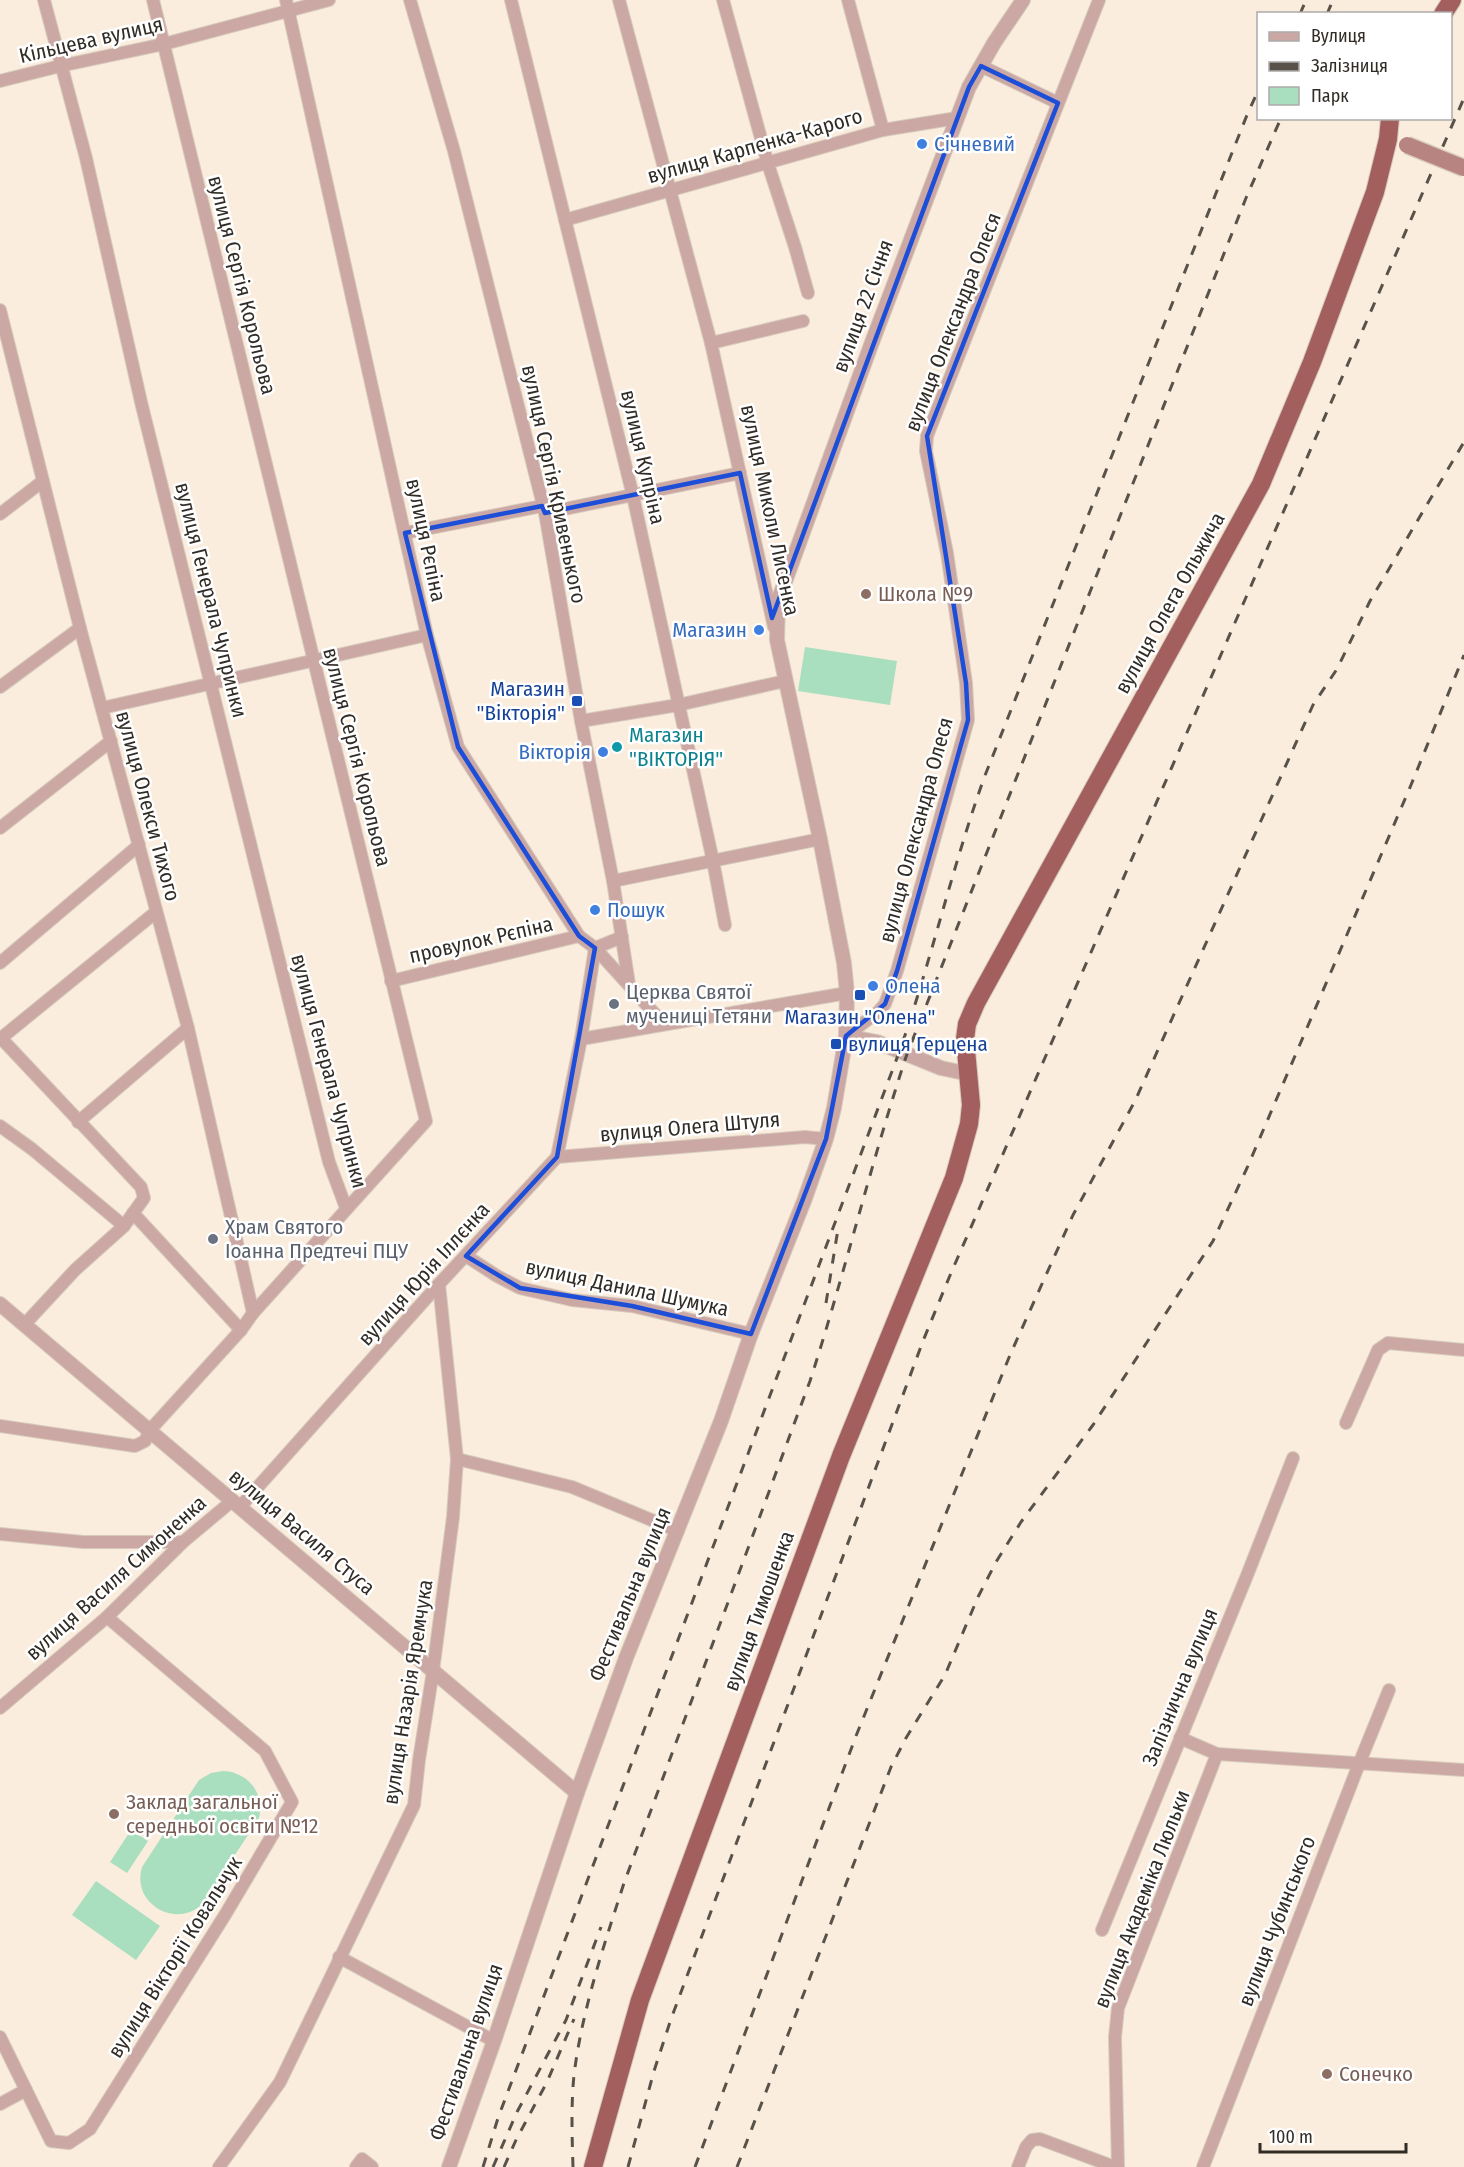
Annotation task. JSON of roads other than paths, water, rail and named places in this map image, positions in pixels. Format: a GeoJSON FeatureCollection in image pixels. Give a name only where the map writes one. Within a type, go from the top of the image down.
{"type":"FeatureCollection","features":[{"type":"Feature","properties":{"kind":"highway","name":"вулиця Олега Ольжича"},"geometry":{"type":"LineString","coordinates":[[969,1074],[965,1039],[967,1024],[976,1003],[1261,484],[1312,362],[1375,192],[1388,139],[1390,120]]}},
{"type":"Feature","properties":{"kind":"highway","name":"вулиця Тимошенка"},"geometry":{"type":"LineString","coordinates":[[593,2167],[640,2000],[841,1456],[954,1178],[969,1124],[971,1105],[969,1074]]}},
{"type":"Feature","properties":{"kind":"main road"},"geometry":{"type":"LineString","coordinates":[[1407,145],[1464,168]]}},
{"type":"Feature","properties":{"kind":"street","name":"вулиця Генерала Чупринки"},"geometry":{"type":"LineString","coordinates":[[44,0],[86,158],[141,402],[326,1151],[346,1208]]}},
{"type":"Feature","properties":{"kind":"street","name":"вулиця Сергія Корольова"},"geometry":{"type":"LineString","coordinates":[[0,1426],[135,1446],[145,1441],[150,1430],[426,1121],[153,0]]}},
{"type":"Feature","properties":{"kind":"street","name":"Кільцева вулиця"},"geometry":{"type":"LineString","coordinates":[[0,81],[164,44],[288,5],[329,0]]}},
{"type":"Feature","properties":{"kind":"street","name":"вулиця Сергія Кривенького"},"geometry":{"type":"LineString","coordinates":[[410,0],[457,163],[543,509],[581,721],[613,881],[629,984]]}},
{"type":"Feature","properties":{"kind":"street","name":"вулиця Купріна"},"geometry":{"type":"LineString","coordinates":[[512,0],[633,496],[725,925]]}},
{"type":"Feature","properties":{"kind":"street","name":"вулиця Миколи Лисенка"},"geometry":{"type":"LineString","coordinates":[[619,0],[711,343],[777,640],[839,932],[847,993],[846,1036]]}},
{"type":"Feature","properties":{"kind":"street"},"geometry":{"type":"LineString","coordinates":[[723,0],[768,164],[808,293]]}},
{"type":"Feature","properties":{"kind":"street"},"geometry":{"type":"LineString","coordinates":[[848,0],[883,130]]}},
{"type":"Feature","properties":{"kind":"street","name":"вулиця 22 Січня"},"geometry":{"type":"LineString","coordinates":[[777,640],[778,601],[957,118],[969,87],[1023,0]]}},
{"type":"Feature","properties":{"kind":"street","name":"вулиця Олександра Олеся"},"geometry":{"type":"LineString","coordinates":[[846,1036],[885,1004],[900,960],[968,720],[964,671],[947,553],[926,451],[927,436],[1099,0]]}},
{"type":"Feature","properties":{"kind":"street","name":"вулиця Рєпіна"},"geometry":{"type":"LineString","coordinates":[[288,5],[427,635],[458,747],[579,936],[595,948],[664,1024]]}},
{"type":"Feature","properties":{"kind":"street"},"geometry":{"type":"LineString","coordinates":[[981,66],[1058,103]]}},
{"type":"Feature","properties":{"kind":"street","name":"вулиця Карпенка-Карого"},"geometry":{"type":"LineString","coordinates":[[565,220],[883,130],[957,118]]}},
{"type":"Feature","properties":{"kind":"street","name":"вулиця Олекси Тихого"},"geometry":{"type":"LineString","coordinates":[[0,310],[3,341],[188,1028],[253,1313]]}},
{"type":"Feature","properties":{"kind":"street"},"geometry":{"type":"LineString","coordinates":[[711,343],[803,321]]}},
{"type":"Feature","properties":{"kind":"street"},"geometry":{"type":"LineString","coordinates":[[405,533],[633,496],[740,473]]}},
{"type":"Feature","properties":{"kind":"street"},"geometry":{"type":"LineString","coordinates":[[0,514],[42,481]]}},
{"type":"Feature","properties":{"kind":"street"},"geometry":{"type":"LineString","coordinates":[[0,687],[80,627]]}},
{"type":"Feature","properties":{"kind":"street"},"geometry":{"type":"LineString","coordinates":[[102,708],[427,635]]}},
{"type":"Feature","properties":{"kind":"street"},"geometry":{"type":"LineString","coordinates":[[581,721],[678,705],[785,681]]}},
{"type":"Feature","properties":{"kind":"street"},"geometry":{"type":"LineString","coordinates":[[0,828],[111,741]]}},
{"type":"Feature","properties":{"kind":"street"},"geometry":{"type":"LineString","coordinates":[[613,881],[820,839]]}},
{"type":"Feature","properties":{"kind":"street"},"geometry":{"type":"LineString","coordinates":[[0,963],[139,845]]}},
{"type":"Feature","properties":{"kind":"street"},"geometry":{"type":"LineString","coordinates":[[24,1325],[75,1270],[124,1226],[144,1198],[141,1187],[0,1038],[156,912]]}},
{"type":"Feature","properties":{"kind":"street","name":"провулок Рєпіна"},"geometry":{"type":"LineString","coordinates":[[391,981],[579,936]]}},
{"type":"Feature","properties":{"kind":"street"},"geometry":{"type":"LineString","coordinates":[[556,1157],[581,1039],[595,948],[622,937]]}},
{"type":"Feature","properties":{"kind":"street"},"geometry":{"type":"LineString","coordinates":[[581,1039],[847,993]]}},
{"type":"Feature","properties":{"kind":"street"},"geometry":{"type":"LineString","coordinates":[[78,1122],[188,1028]]}},
{"type":"Feature","properties":{"kind":"street"},"geometry":{"type":"LineString","coordinates":[[846,1036],[877,1042],[940,1068],[969,1074]]}},
{"type":"Feature","properties":{"kind":"street","name":"Фестивальна вулиця"},"geometry":{"type":"LineString","coordinates":[[449,2167],[577,1793],[626,1658],[721,1421],[826,1139],[836,1097],[846,1036]]}},
{"type":"Feature","properties":{"kind":"street"},"geometry":{"type":"LineString","coordinates":[[0,1126],[32,1149],[124,1226]]}},
{"type":"Feature","properties":{"kind":"street","name":"вулиця Олега Штуля"},"geometry":{"type":"LineString","coordinates":[[556,1157],[805,1137],[826,1139]]}},
{"type":"Feature","properties":{"kind":"street","name":"вулиця Юрія Іллєнка"},"geometry":{"type":"LineString","coordinates":[[236,1504],[556,1157]]}},
{"type":"Feature","properties":{"kind":"street"},"geometry":{"type":"LineString","coordinates":[[133,1213],[241,1330]]}},
{"type":"Feature","properties":{"kind":"street","name":"вулиця Данила Шумука"},"geometry":{"type":"LineString","coordinates":[[466,1256],[520,1288],[572,1300],[632,1306],[752,1334]]}},
{"type":"Feature","properties":{"kind":"street","name":"вулиця Назарія Яремчука"},"geometry":{"type":"LineString","coordinates":[[219,2167],[280,2082],[414,1805],[418,1760],[433,1671],[453,1517],[457,1459],[439,1284]]}},
{"type":"Feature","properties":{"kind":"street","name":"вулиця Василя Стуса"},"geometry":{"type":"LineString","coordinates":[[0,1305],[577,1793]]}},
{"type":"Feature","properties":{"kind":"street"},"geometry":{"type":"LineString","coordinates":[[1346,1423],[1378,1350],[1388,1343],[1464,1350]]}},
{"type":"Feature","properties":{"kind":"street","name":"Залізнична вулиця"},"geometry":{"type":"LineString","coordinates":[[1102,1930],[1293,1458]]}},
{"type":"Feature","properties":{"kind":"street"},"geometry":{"type":"LineString","coordinates":[[457,1459],[572,1487],[678,1531]]}},
{"type":"Feature","properties":{"kind":"street","name":"вулиця Василя Симоненка"},"geometry":{"type":"LineString","coordinates":[[0,1708],[107,1617],[183,1542],[236,1504]]}},
{"type":"Feature","properties":{"kind":"street"},"geometry":{"type":"LineString","coordinates":[[0,1534],[83,1542],[183,1542]]}},
{"type":"Feature","properties":{"kind":"street","name":"вулиця Вікторії Ковальчук"},"geometry":{"type":"LineString","coordinates":[[0,2037],[51,2141],[69,2143],[90,2129],[225,1915],[292,1802],[266,1751],[107,1617]]}},
{"type":"Feature","properties":{"kind":"street","name":"вулиця Чубинського"},"geometry":{"type":"LineString","coordinates":[[1203,2167],[1389,1690]]}},
{"type":"Feature","properties":{"kind":"street"},"geometry":{"type":"LineString","coordinates":[[1180,1738],[1217,1754],[1464,1770]]}},
{"type":"Feature","properties":{"kind":"street","name":"вулиця Академіка Люльки"},"geometry":{"type":"LineString","coordinates":[[1116,2167],[1115,2037],[1118,2008],[1217,1754]]}},
{"type":"Feature","properties":{"kind":"street"},"geometry":{"type":"LineString","coordinates":[[339,1957],[494,2041]]}},
{"type":"Feature","properties":{"kind":"street"},"geometry":{"type":"LineString","coordinates":[[0,2104],[26,2090]]}},
{"type":"Feature","properties":{"kind":"street"},"geometry":{"type":"LineString","coordinates":[[1018,2167],[1026,2147],[1032,2140],[1040,2139],[1116,2167]]}},
{"type":"Feature","properties":{"kind":"street"},"geometry":{"type":"LineString","coordinates":[[356,2167],[362,2159],[372,2167]]}},
{"type":"Feature","properties":{"kind":"railway"},"geometry":{"type":"LineString","coordinates":[[1301,12],[1306,0]]}},
{"type":"Feature","properties":{"kind":"railway"},"geometry":{"type":"LineString","coordinates":[[1328,12],[1333,0]]}},
{"type":"Feature","properties":{"kind":"railway"},"geometry":{"type":"LineString","coordinates":[[483,2167],[498,2118],[900,1050],[984,778],[1257,93]]}},
{"type":"Feature","properties":{"kind":"railway"},"geometry":{"type":"LineString","coordinates":[[628,2167],[654,2071],[671,2019],[923,1341],[1464,98]]}},
{"type":"Feature","properties":{"kind":"railway"},"geometry":{"type":"LineString","coordinates":[[573,2167],[574,2075],[582,2026],[602,1954],[624,1883],[810,1381],[907,1054],[1246,198],[1280,120]]}},
{"type":"Feature","properties":{"kind":"railway"},"geometry":{"type":"LineString","coordinates":[[695,2167],[856,1736],[1010,1355],[1073,1215],[1135,1101],[1313,705],[1337,669],[1370,601],[1464,442]]}},
{"type":"Feature","properties":{"kind":"railway"},"geometry":{"type":"LineString","coordinates":[[737,2167],[891,1767],[945,1675],[978,1597],[996,1562],[1021,1522],[1093,1425],[1213,1241],[1247,1168],[1411,785],[1464,655]]}},
{"type":"Feature","properties":{"kind":"railway"},"geometry":{"type":"LineString","coordinates":[[826,1303],[838,1229]]}},
{"type":"Feature","properties":{"kind":"railway"},"geometry":{"type":"LineString","coordinates":[[493,2167],[517,2112],[566,2020],[601,1927]]}},
{"type":"Feature","properties":{"kind":"railway"},"geometry":{"type":"LineString","coordinates":[[504,2167],[547,2082],[574,2019]]}},
{"type":"Feature","properties":{"kind":"place","name":"Січневий"},"geometry":{"type":"Point","coordinates":[922,144]}},
{"type":"Feature","properties":{"kind":"place","name":"Школа №9"},"geometry":{"type":"Point","coordinates":[866,594]}},
{"type":"Feature","properties":{"kind":"place","name":"Магазин"},"geometry":{"type":"Point","coordinates":[759,630]}},
{"type":"Feature","properties":{"kind":"place","name":"Магазин \"Вікторія\""},"geometry":{"type":"Point","coordinates":[577,701]}},
{"type":"Feature","properties":{"kind":"place","name":"Магазин \"ВІКТОРІЯ\""},"geometry":{"type":"Point","coordinates":[617,747]}},
{"type":"Feature","properties":{"kind":"place","name":"Вікторія"},"geometry":{"type":"Point","coordinates":[603,752]}},
{"type":"Feature","properties":{"kind":"place","name":"Пошук"},"geometry":{"type":"Point","coordinates":[595,910]}},
{"type":"Feature","properties":{"kind":"place","name":"Олена"},"geometry":{"type":"Point","coordinates":[873,986]}},
{"type":"Feature","properties":{"kind":"place","name":"Магазин \"Олена\""},"geometry":{"type":"Point","coordinates":[860,995]}},
{"type":"Feature","properties":{"kind":"place","name":"Церква Святої мучениці Тетяни"},"geometry":{"type":"Point","coordinates":[614,1004]}},
{"type":"Feature","properties":{"kind":"place","name":"вулиця Герцена"},"geometry":{"type":"Point","coordinates":[836,1044]}},
{"type":"Feature","properties":{"kind":"place","name":"Храм Святого Іоанна Предтечі ПЦУ"},"geometry":{"type":"Point","coordinates":[213,1239]}},
{"type":"Feature","properties":{"kind":"place","name":"Заклад загальної середньої освіти №12"},"geometry":{"type":"Point","coordinates":[114,1814]}},
{"type":"Feature","properties":{"kind":"place","name":"Сонечко"},"geometry":{"type":"Point","coordinates":[1327,2074]}}]}
